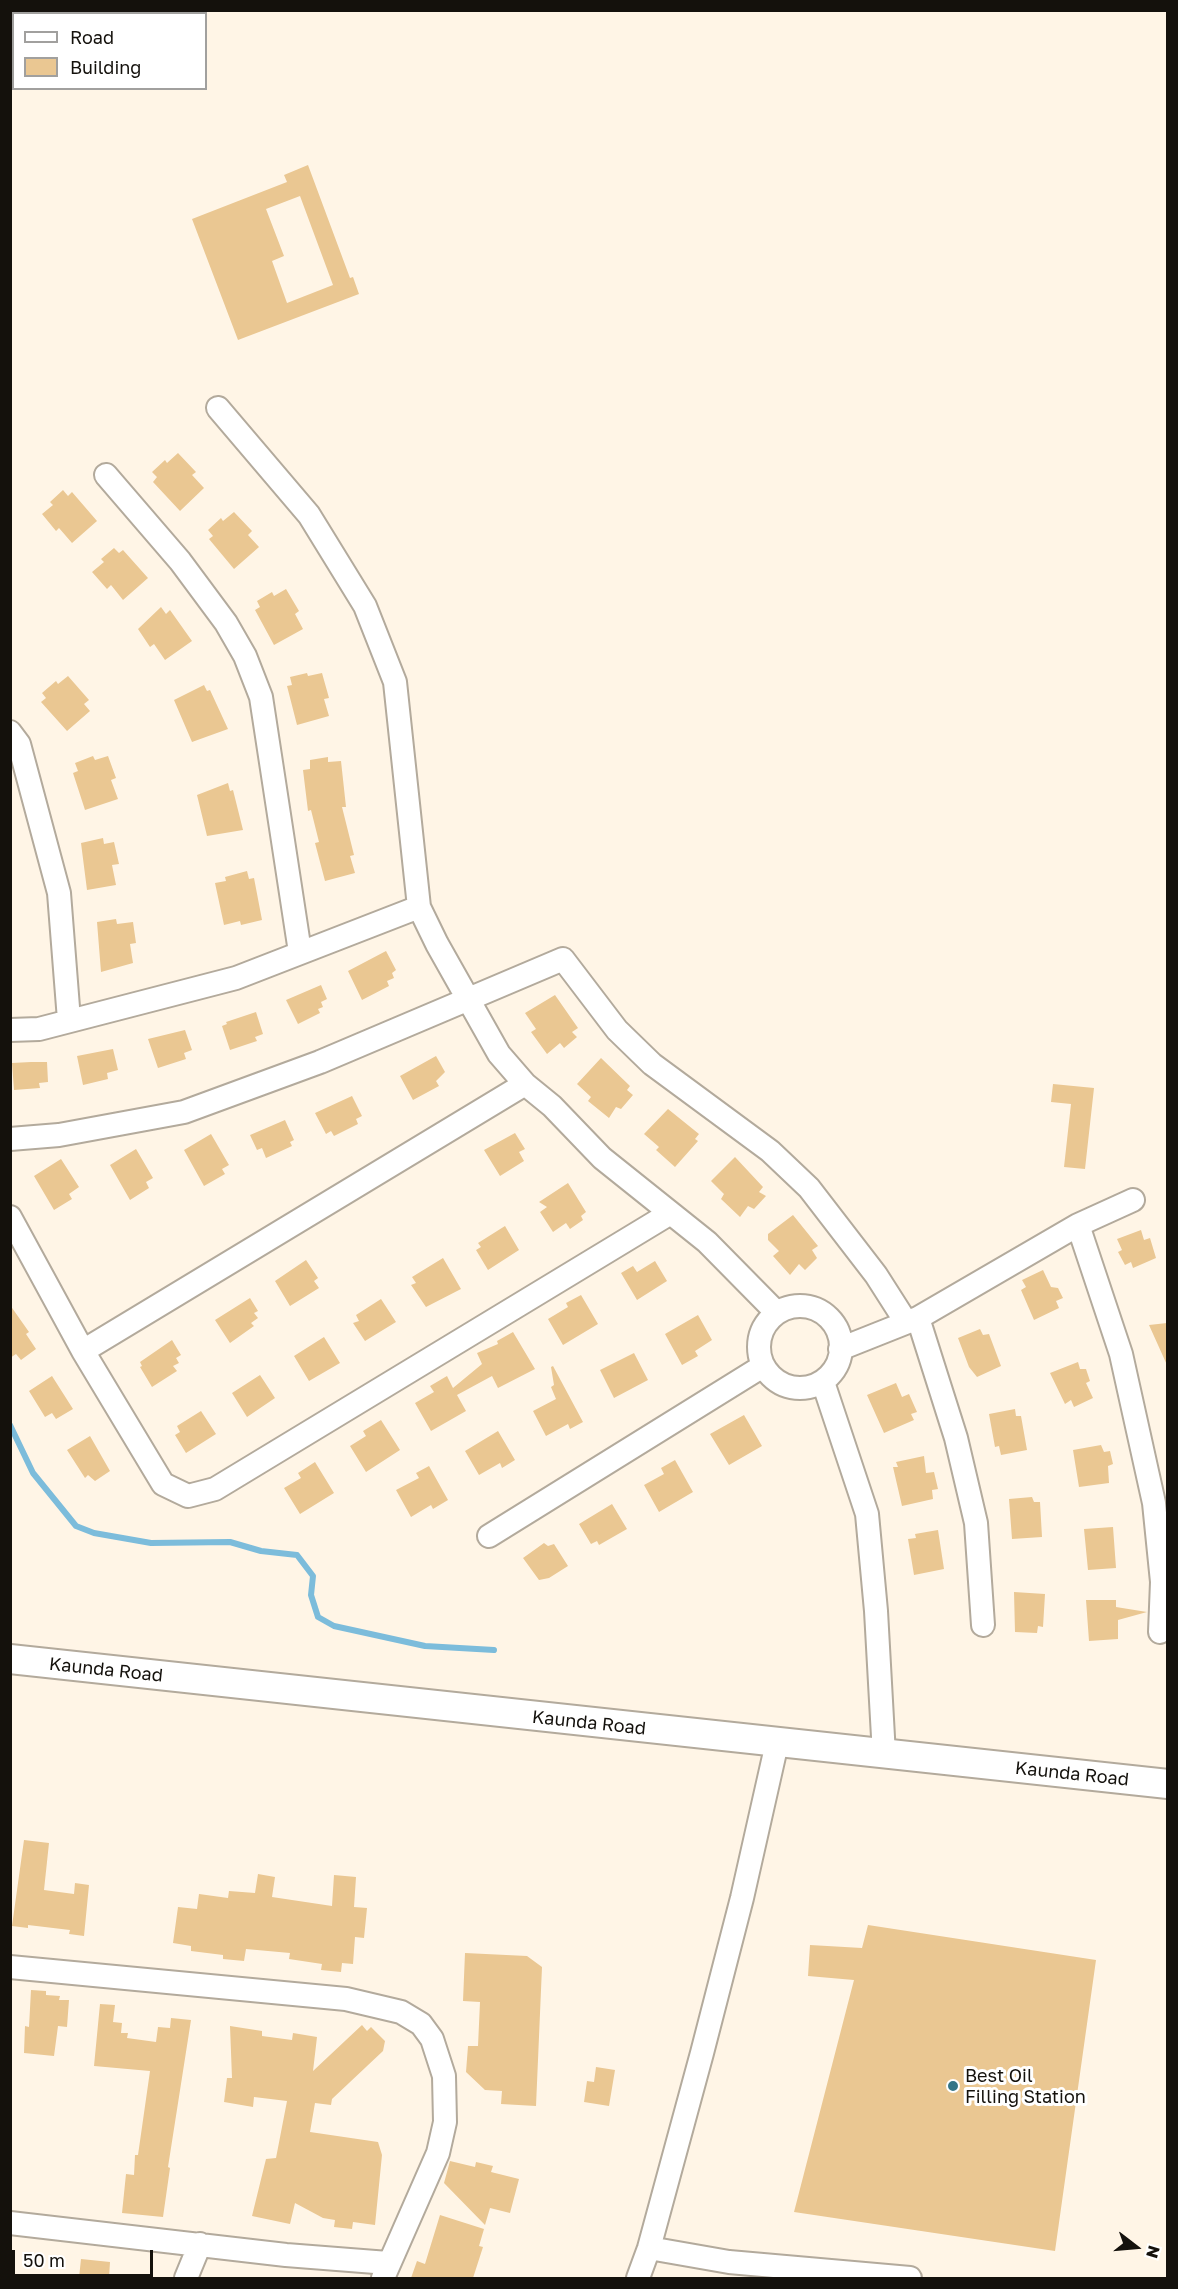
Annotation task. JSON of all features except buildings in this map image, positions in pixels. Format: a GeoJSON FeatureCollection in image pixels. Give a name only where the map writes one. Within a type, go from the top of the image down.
{"type":"FeatureCollection","features":[{"type":"Feature","properties":{"kind":"main road","name":"Kaunda Road"},"geometry":{"type":"LineString","coordinates":[[10,1659],[1167,1784]]}},
{"type":"Feature","properties":{"kind":"street"},"geometry":{"type":"LineString","coordinates":[[218,408],[309,515],[365,606],[395,682],[419,907],[499,1054],[525,1084],[552,1106],[602,1158],[664,1206],[669,1214],[707,1242],[777,1313]]}},
{"type":"Feature","properties":{"kind":"street"},"geometry":{"type":"LineString","coordinates":[[106,475],[180,561],[225,623],[245,656],[261,697],[300,952]]}},
{"type":"Feature","properties":{"kind":"street"},"geometry":{"type":"LineString","coordinates":[[10,732],[19,744],[59,893],[69,1020]]}},
{"type":"Feature","properties":{"kind":"street"},"geometry":{"type":"LineString","coordinates":[[10,1030],[39,1029],[236,978],[419,907]]}},
{"type":"Feature","properties":{"kind":"street"},"geometry":{"type":"LineString","coordinates":[[10,1139],[58,1135],[183,1112],[320,1062],[563,959],[617,1030],[652,1064],[770,1151],[809,1188],[912,1320],[956,1438],[976,1523],[983,1625]]}},
{"type":"Feature","properties":{"kind":"street"},"geometry":{"type":"LineString","coordinates":[[83,1351],[525,1084]]}},
{"type":"Feature","properties":{"kind":"street"},"geometry":{"type":"LineString","coordinates":[[840,1349],[912,1320],[1078,1225],[1133,1200]]}},
{"type":"Feature","properties":{"kind":"street"},"geometry":{"type":"LineString","coordinates":[[10,1217],[83,1351],[163,1484],[188,1496],[215,1488],[669,1214]]}},
{"type":"Feature","properties":{"kind":"street"},"geometry":{"type":"LineString","coordinates":[[1078,1225],[1121,1354],[1154,1503],[1162,1582],[1160,1632]]}},
{"type":"Feature","properties":{"kind":"street"},"geometry":{"type":"LineString","coordinates":[[792,1306],[808,1306],[823,1313],[834,1324],[840,1339],[840,1349],[834,1370],[823,1382],[808,1388],[792,1388],[777,1382],[763,1366],[759,1356],[759,1339],[765,1324],[777,1313],[792,1306]]}},
{"type":"Feature","properties":{"kind":"street"},"geometry":{"type":"LineString","coordinates":[[489,1536],[763,1366]]}},
{"type":"Feature","properties":{"kind":"street"},"geometry":{"type":"LineString","coordinates":[[823,1382],[867,1514],[876,1611],[884,1755]]}},
{"type":"Feature","properties":{"kind":"street"},"geometry":{"type":"LineString","coordinates":[[638,2278],[649,2248],[739,1909],[777,1743]]}},
{"type":"Feature","properties":{"kind":"street"},"geometry":{"type":"LineString","coordinates":[[10,1967],[346,1999],[401,2012],[421,2024],[432,2039],[444,2076],[445,2122],[438,2153],[385,2271],[200,2244],[10,2223]]}},
{"type":"Feature","properties":{"kind":"street"},"geometry":{"type":"LineString","coordinates":[[186,2278],[200,2244]]}},
{"type":"Feature","properties":{"kind":"street"},"geometry":{"type":"LineString","coordinates":[[649,2248],[729,2262],[910,2278]]}},
{"type":"Feature","properties":{"kind":"waterway"},"geometry":{"type":"LineString","coordinates":[[10,1425],[33,1473],[76,1526],[94,1533],[151,1543],[230,1542],[261,1551],[297,1555],[313,1576],[311,1595],[318,1617],[334,1626],[425,1646],[494,1650]]}},
{"type":"Feature","properties":{"kind":"place","name":"Best Oil Filling Station"},"geometry":{"type":"Point","coordinates":[953,2086]}}]}
